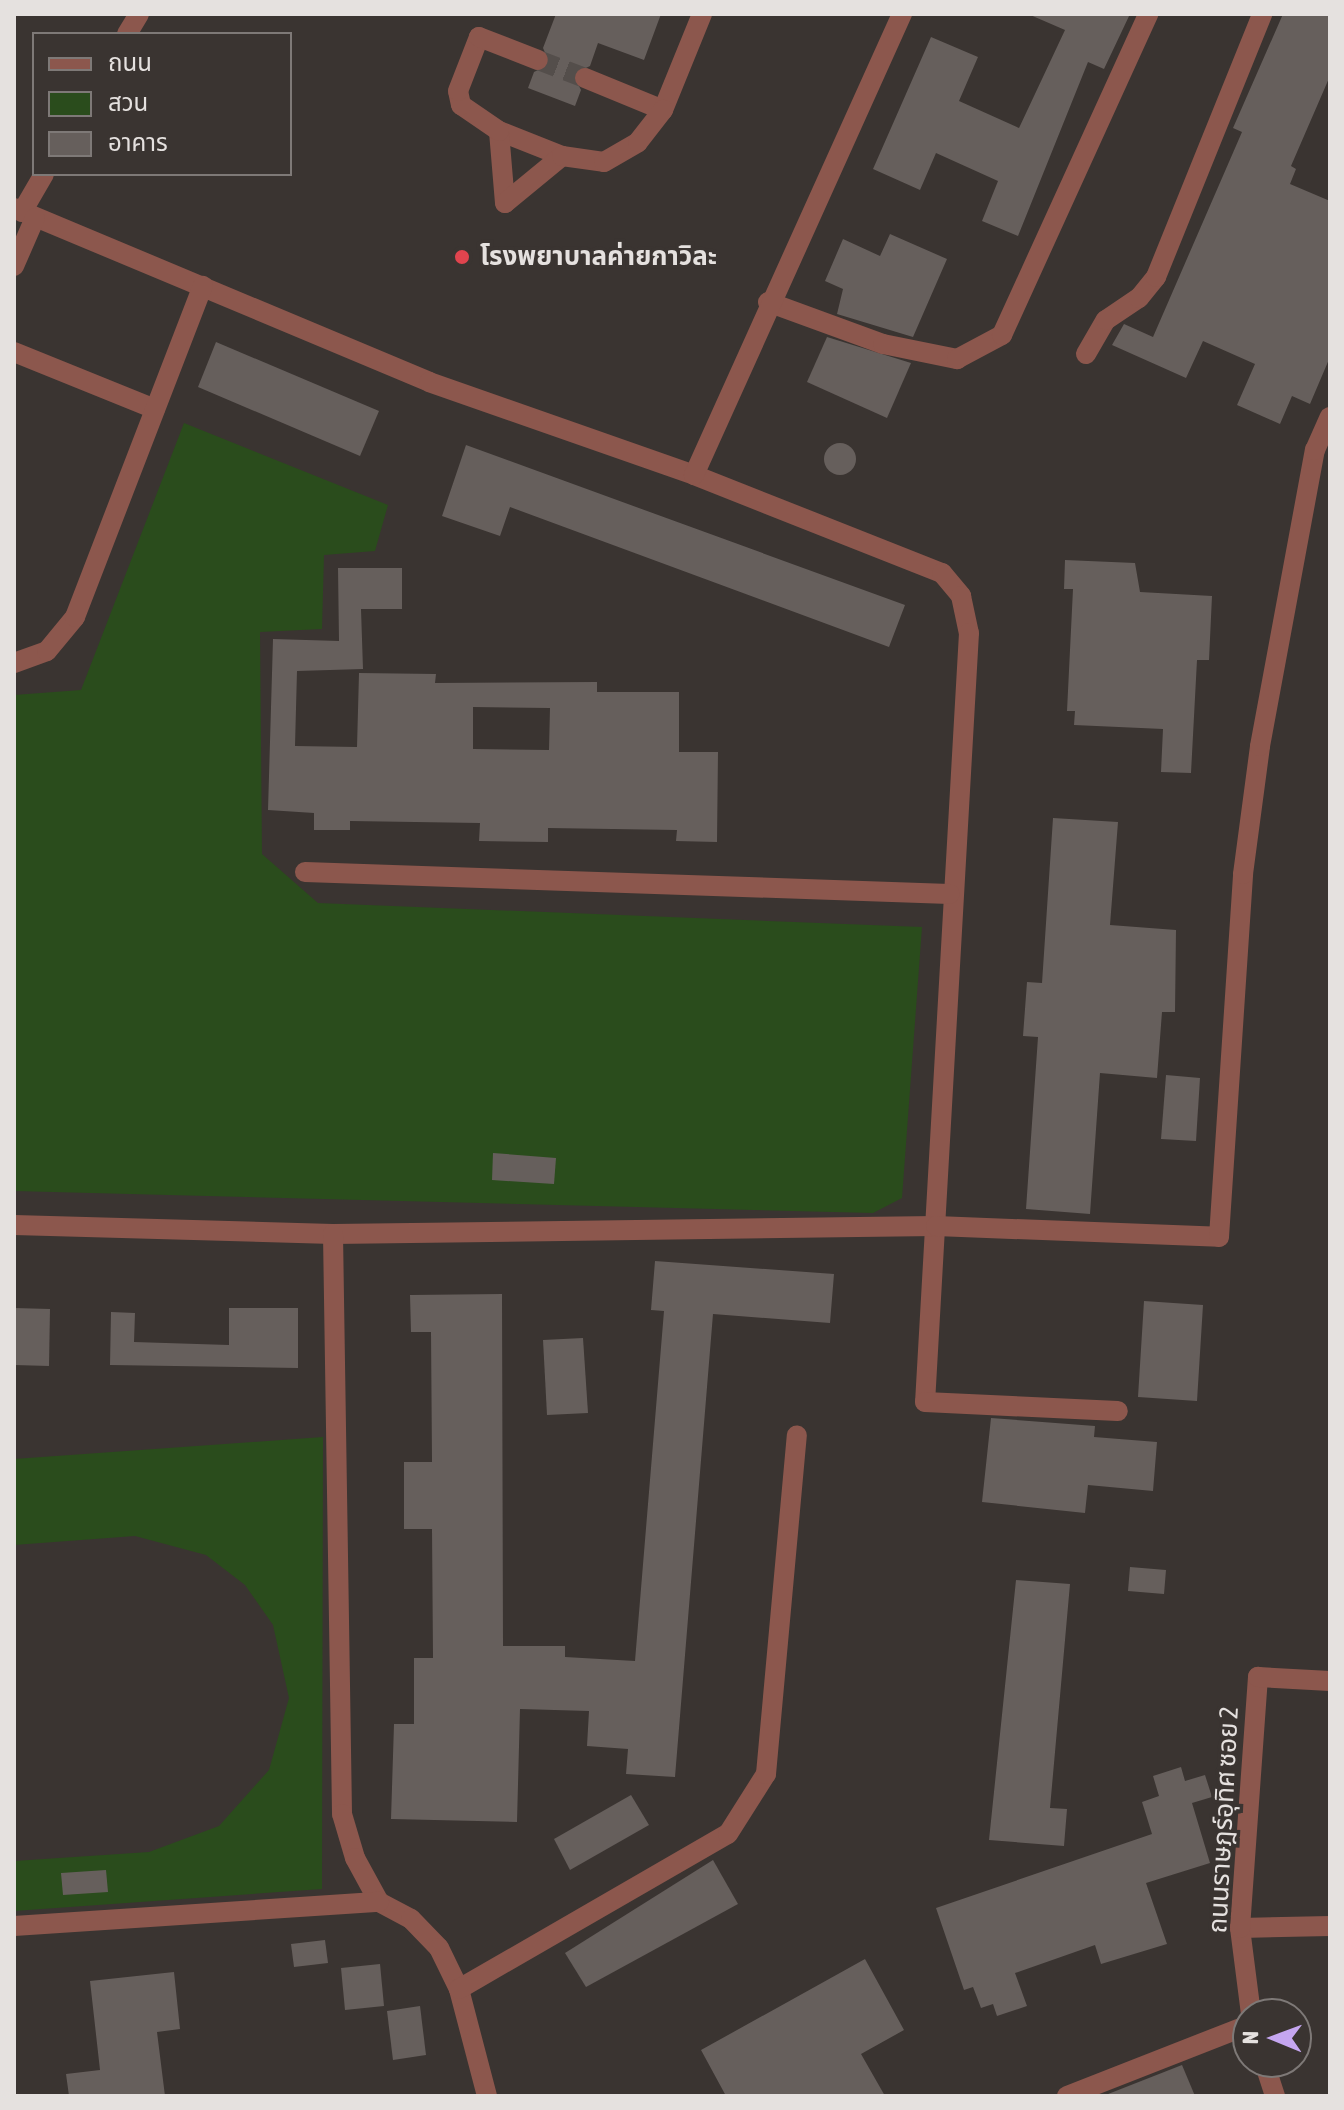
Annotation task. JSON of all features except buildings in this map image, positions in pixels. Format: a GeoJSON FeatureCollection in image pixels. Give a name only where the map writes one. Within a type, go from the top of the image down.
{"type":"FeatureCollection","features":[{"type":"Feature","properties":{"kind":"street"},"geometry":{"type":"LineString","coordinates":[[128,32],[139,14]]}},
{"type":"Feature","properties":{"kind":"street"},"geometry":{"type":"LineString","coordinates":[[538,60],[479,37],[458,91],[461,105],[499,131],[562,156],[604,162],[638,142],[663,110],[702,14]]}},
{"type":"Feature","properties":{"kind":"street"},"geometry":{"type":"LineString","coordinates":[[694,475],[768,302],[902,14]]}},
{"type":"Feature","properties":{"kind":"street"},"geometry":{"type":"LineString","coordinates":[[768,302],[883,344],[957,359],[1002,335],[1148,14]]}},
{"type":"Feature","properties":{"kind":"street"},"geometry":{"type":"LineString","coordinates":[[1086,354],[1106,320],[1139,298],[1156,277],[1262,14]]}},
{"type":"Feature","properties":{"kind":"street"},"geometry":{"type":"LineString","coordinates":[[585,78],[663,110]]}},
{"type":"Feature","properties":{"kind":"street"},"geometry":{"type":"LineString","coordinates":[[499,131],[505,203],[562,156]]}},
{"type":"Feature","properties":{"kind":"street"},"geometry":{"type":"LineString","coordinates":[[14,266],[24,213],[43,176]]}},
{"type":"Feature","properties":{"kind":"street"},"geometry":{"type":"LineString","coordinates":[[24,213],[429,382],[694,475],[942,573],[961,596],[969,633],[950,894],[925,1402],[1118,1411]]}},
{"type":"Feature","properties":{"kind":"street"},"geometry":{"type":"LineString","coordinates":[[14,663],[47,651],[75,617],[203,286]]}},
{"type":"Feature","properties":{"kind":"street"},"geometry":{"type":"LineString","coordinates":[[14,352],[155,409]]}},
{"type":"Feature","properties":{"kind":"street"},"geometry":{"type":"LineString","coordinates":[[14,1225],[333,1234],[936,1226],[1219,1237],[1243,874],[1260,746],[1330,417]]}},
{"type":"Feature","properties":{"kind":"street"},"geometry":{"type":"LineString","coordinates":[[305,872],[950,894]]}},
{"type":"Feature","properties":{"kind":"street"},"geometry":{"type":"LineString","coordinates":[[333,1234],[341,1790],[355,1858],[379,1902]]}},
{"type":"Feature","properties":{"kind":"street"},"geometry":{"type":"LineString","coordinates":[[459,1989],[728,1834],[751,1807],[766,1774],[797,1435]]}},
{"type":"Feature","properties":{"kind":"street","name":"ถนนราษฎร์อุทิศ ซอย 2"},"geometry":{"type":"LineString","coordinates":[[1249,1998],[1240,1928],[1258,1677],[1330,1681]]}},
{"type":"Feature","properties":{"kind":"street"},"geometry":{"type":"LineString","coordinates":[[14,1926],[379,1902],[411,1919],[439,1948],[459,1989],[487,2096]]}},
{"type":"Feature","properties":{"kind":"street"},"geometry":{"type":"LineString","coordinates":[[1240,1928],[1330,1926]]}},
{"type":"Feature","properties":{"kind":"street"},"geometry":{"type":"LineString","coordinates":[[1067,2096],[1232,2031]]}},
{"type":"Feature","properties":{"kind":"green space"},"geometry":{"type":"Polygon","coordinates":[[[184,423],[388,505],[375,551],[324,555],[322,629],[260,632],[262,854],[318,903],[922,927],[902,1198],[873,1213],[14,1191],[14,695],[81,690],[184,423]]]}},
{"type":"Feature","properties":{"kind":"green space"},"geometry":{"type":"Polygon","coordinates":[[[323,1437],[322,1889],[14,1911],[14,1861],[149,1852],[219,1826],[269,1770],[289,1698],[273,1625],[245,1585],[206,1555],[135,1536],[14,1545],[14,1459],[323,1437]]]}},
{"type":"Feature","properties":{"kind":"tunnel"},"geometry":{"type":"LineString","coordinates":[[538,60],[585,78]]}},
{"type":"Feature","properties":{"kind":"place","name":"โรงพยาบาลค่ายกาวิละ"},"geometry":{"type":"Point","coordinates":[462,257]}}]}
